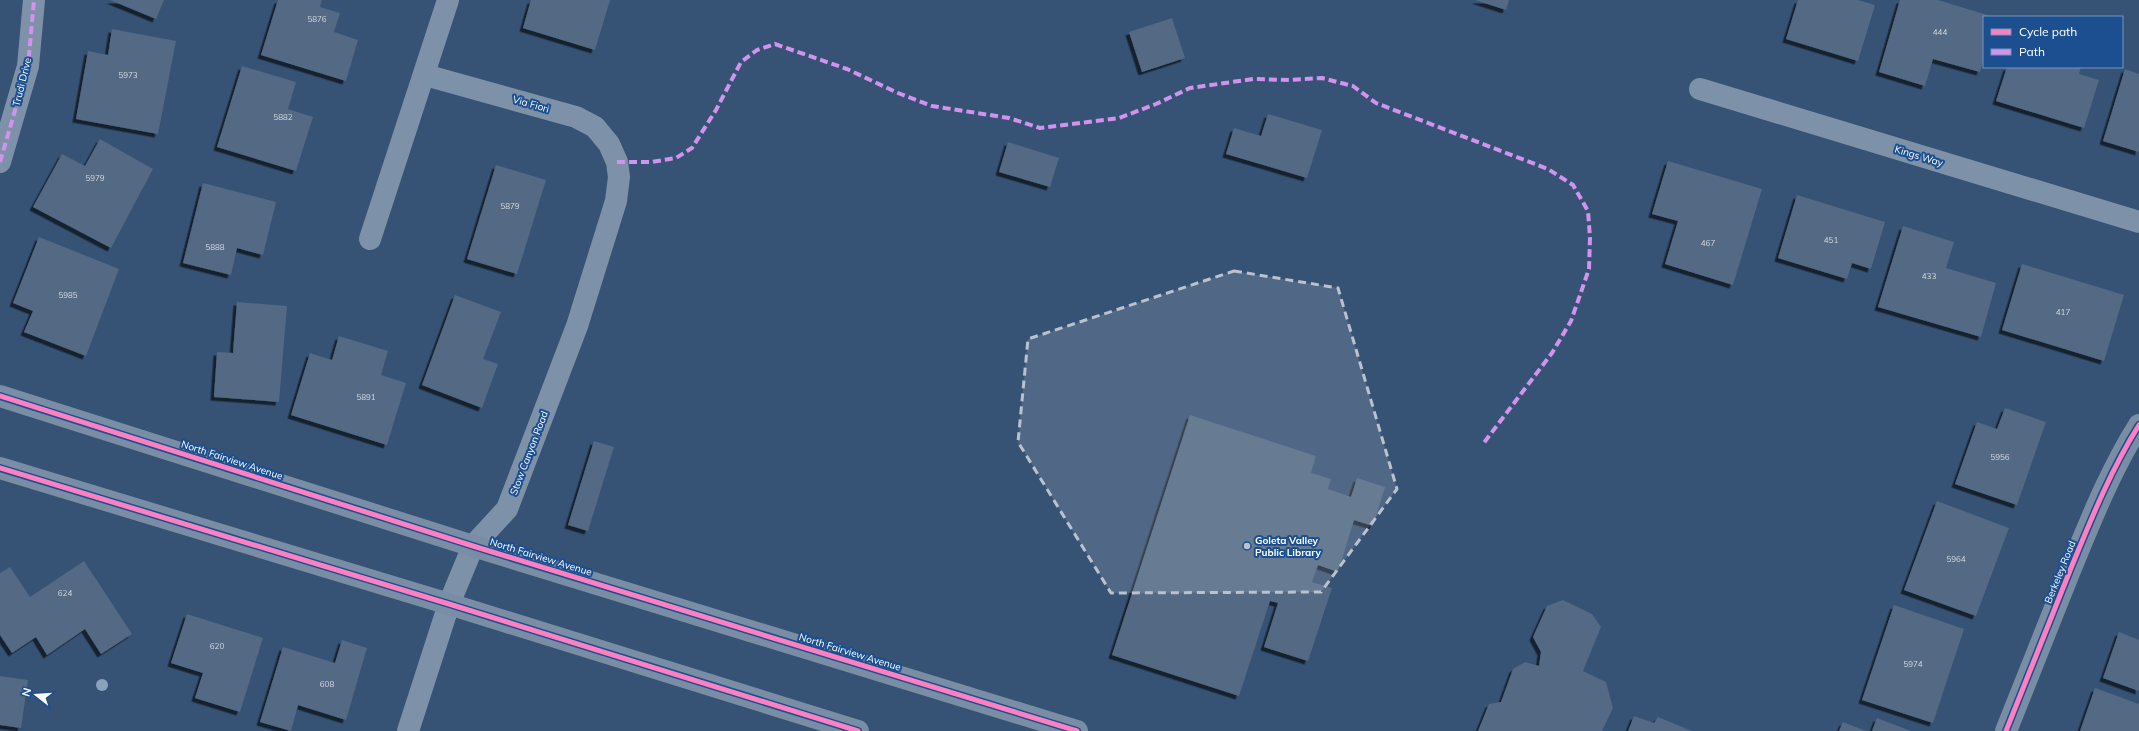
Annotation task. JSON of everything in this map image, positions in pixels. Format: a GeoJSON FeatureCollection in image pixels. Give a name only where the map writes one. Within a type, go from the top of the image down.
{"type":"FeatureCollection","features":[{"type":"Feature","properties":{"kind":"main road","name":"North Fairview Avenue"},"geometry":{"type":"LineString","coordinates":[[0,396],[473,546],[1077,731]]}},
{"type":"Feature","properties":{"kind":"main road","name":"Berkeley Road"},"geometry":{"type":"LineString","coordinates":[[2006,731],[2088,526],[2106,487],[2139,425]]}},
{"type":"Feature","properties":{"kind":"main road"},"geometry":{"type":"LineString","coordinates":[[0,468],[449,604],[858,731]]}},
{"type":"Feature","properties":{"kind":"street","name":"Trudi Drive"},"geometry":{"type":"LineString","coordinates":[[0,162],[28,66],[34,0]]}},
{"type":"Feature","properties":{"kind":"street"},"geometry":{"type":"LineString","coordinates":[[370,239],[426,74],[448,0]]}},
{"type":"Feature","properties":{"kind":"street","name":"Via Fiori"},"geometry":{"type":"LineString","coordinates":[[426,74],[576,117],[594,127],[609,144],[617,162]]}},
{"type":"Feature","properties":{"kind":"street","name":"Kings Way"},"geometry":{"type":"LineString","coordinates":[[1700,89],[2139,222]]}},
{"type":"Feature","properties":{"kind":"street","name":"Stow Canyon Road"},"geometry":{"type":"LineString","coordinates":[[408,731],[449,604],[473,546],[507,509],[572,341],[616,202],[619,177],[617,162]]}},
{"type":"Feature","properties":{"kind":"highlighted area"},"geometry":{"type":"Polygon","coordinates":[[[1234,271],[1338,288],[1397,489],[1321,592],[1111,593],[1018,442],[1028,339],[1234,271]]]}},
{"type":"Feature","properties":{"kind":"building"},"geometry":{"type":"Polygon","coordinates":[[[110,0],[164,0],[156,19],[110,0]]]}},
{"type":"Feature","properties":{"kind":"building"},"geometry":{"type":"Polygon","coordinates":[[[278,0],[322,0],[320,7],[340,13],[334,32],[358,40],[346,81],[261,55],[278,0]]]}},
{"type":"Feature","properties":{"kind":"building"},"geometry":{"type":"Polygon","coordinates":[[[531,0],[610,0],[595,50],[523,28],[531,0]]]}},
{"type":"Feature","properties":{"kind":"building"},"geometry":{"type":"Polygon","coordinates":[[[1475,0],[1509,0],[1506,10],[1475,0]]]}},
{"type":"Feature","properties":{"kind":"building"},"geometry":{"type":"Polygon","coordinates":[[[1798,0],[1858,0],[1875,5],[1858,61],[1786,39],[1798,0]]]}},
{"type":"Feature","properties":{"kind":"building"},"geometry":{"type":"Polygon","coordinates":[[[1900,0],[1938,0],[1991,16],[1983,16],[1983,62],[1980,72],[1933,59],[1925,86],[1879,72],[1900,0]]]}},
{"type":"Feature","properties":{"kind":"building"},"geometry":{"type":"Polygon","coordinates":[[[1172,18],[1185,58],[1142,72],[1129,32],[1172,18]]]}},
{"type":"Feature","properties":{"kind":"building"},"geometry":{"type":"Polygon","coordinates":[[[112,29],[176,41],[158,134],[76,119],[88,51],[108,55],[112,29]]]}},
{"type":"Feature","properties":{"kind":"building"},"geometry":{"type":"Polygon","coordinates":[[[242,66],[296,82],[288,109],[313,117],[296,171],[217,147],[242,66]]]}},
{"type":"Feature","properties":{"kind":"building"},"geometry":{"type":"Polygon","coordinates":[[[2007,68],[2081,68],[2079,74],[2099,80],[2084,128],[1996,101],[2007,68]]]}},
{"type":"Feature","properties":{"kind":"building"},"geometry":{"type":"Polygon","coordinates":[[[2125,69],[2139,74],[2139,152],[2103,141],[2125,69]]]}},
{"type":"Feature","properties":{"kind":"building"},"geometry":{"type":"Polygon","coordinates":[[[1268,114],[1322,130],[1307,178],[1226,154],[1234,128],[1261,136],[1268,114]]]}},
{"type":"Feature","properties":{"kind":"building"},"geometry":{"type":"Polygon","coordinates":[[[100,139],[153,169],[111,248],[33,207],[62,154],[85,166],[100,139]]]}},
{"type":"Feature","properties":{"kind":"building"},"geometry":{"type":"Polygon","coordinates":[[[1008,142],[1059,158],[1050,187],[999,172],[1008,142]]]}},
{"type":"Feature","properties":{"kind":"building"},"geometry":{"type":"Polygon","coordinates":[[[1668,161],[1762,189],[1733,285],[1665,264],[1678,221],[1652,214],[1668,161]]]}},
{"type":"Feature","properties":{"kind":"building"},"geometry":{"type":"Polygon","coordinates":[[[496,165],[546,180],[517,274],[467,259],[496,165]]]}},
{"type":"Feature","properties":{"kind":"building"},"geometry":{"type":"Polygon","coordinates":[[[203,183],[276,202],[263,255],[237,248],[231,275],[183,263],[203,183]]]}},
{"type":"Feature","properties":{"kind":"building"},"geometry":{"type":"Polygon","coordinates":[[[1797,195],[1885,222],[1871,269],[1852,263],[1847,279],[1778,258],[1797,195]]]}},
{"type":"Feature","properties":{"kind":"building"},"geometry":{"type":"Polygon","coordinates":[[[1903,226],[1954,242],[1946,268],[1996,283],[1981,337],[1878,307],[1903,226]]]}},
{"type":"Feature","properties":{"kind":"building"},"geometry":{"type":"Polygon","coordinates":[[[39,237],[119,269],[86,356],[24,332],[33,311],[13,303],[39,237]]]}},
{"type":"Feature","properties":{"kind":"building"},"geometry":{"type":"Polygon","coordinates":[[[2022,264],[2124,295],[2104,361],[2002,330],[2022,264]]]}},
{"type":"Feature","properties":{"kind":"building"},"geometry":{"type":"Polygon","coordinates":[[[455,295],[501,312],[483,359],[498,364],[482,408],[422,385],[455,295]]]}},
{"type":"Feature","properties":{"kind":"building"},"geometry":{"type":"Polygon","coordinates":[[[237,302],[287,306],[279,402],[214,397],[217,352],[233,353],[237,302]]]}},
{"type":"Feature","properties":{"kind":"building"},"geometry":{"type":"Polygon","coordinates":[[[339,336],[388,351],[381,375],[406,383],[387,445],[291,415],[310,353],[332,360],[339,336]]]}},
{"type":"Feature","properties":{"kind":"building"},"geometry":{"type":"Polygon","coordinates":[[[2005,408],[2046,422],[2017,505],[1955,484],[1977,422],[1997,429],[2005,408]]]}},
{"type":"Feature","properties":{"kind":"building","name":"Goleta Valley Public Library"},"geometry":{"type":"Polygon","coordinates":[[[1190,415],[1316,456],[1311,473],[1331,479],[1328,489],[1351,497],[1357,478],[1385,487],[1373,526],[1354,520],[1338,572],[1318,565],[1312,582],[1332,588],[1308,661],[1264,647],[1278,603],[1270,601],[1239,696],[1112,655],[1190,415]]]}},
{"type":"Feature","properties":{"kind":"building"},"geometry":{"type":"Polygon","coordinates":[[[594,441],[614,447],[588,531],[568,525],[594,441]]]}},
{"type":"Feature","properties":{"kind":"building"},"geometry":{"type":"Polygon","coordinates":[[[1937,501],[2009,528],[1976,616],[1904,590],[1937,501]]]}},
{"type":"Feature","properties":{"kind":"building"},"geometry":{"type":"Polygon","coordinates":[[[84,561],[132,634],[101,654],[85,629],[47,655],[36,637],[12,653],[0,635],[0,573],[10,567],[30,597],[84,561]]]}},
{"type":"Feature","properties":{"kind":"building"},"geometry":{"type":"Polygon","coordinates":[[[1563,600],[1592,614],[1601,627],[1583,671],[1606,682],[1613,708],[1602,731],[1478,731],[1489,704],[1501,702],[1513,669],[1525,662],[1539,666],[1541,652],[1533,637],[1547,606],[1563,600]]]}},
{"type":"Feature","properties":{"kind":"building"},"geometry":{"type":"Polygon","coordinates":[[[1894,605],[1964,629],[1933,723],[1862,700],[1894,605]]]}},
{"type":"Feature","properties":{"kind":"building"},"geometry":{"type":"Polygon","coordinates":[[[187,614],[263,638],[240,712],[195,698],[203,673],[171,663],[187,614]]]}},
{"type":"Feature","properties":{"kind":"building"},"geometry":{"type":"Polygon","coordinates":[[[2119,632],[2139,640],[2139,691],[2103,678],[2119,632]]]}},
{"type":"Feature","properties":{"kind":"building"},"geometry":{"type":"Polygon","coordinates":[[[342,640],[367,648],[346,720],[298,705],[291,731],[260,722],[283,647],[335,663],[342,640]]]}},
{"type":"Feature","properties":{"kind":"building"},"geometry":{"type":"Polygon","coordinates":[[[0,676],[28,680],[21,728],[0,725],[0,676]]]}},
{"type":"Feature","properties":{"kind":"building"},"geometry":{"type":"Polygon","coordinates":[[[2095,688],[2139,704],[2139,731],[2080,731],[2095,688]]]}},
{"type":"Feature","properties":{"kind":"building"},"geometry":{"type":"Polygon","coordinates":[[[1634,716],[1654,723],[1658,717],[1692,731],[1628,731],[1634,716]]]}},
{"type":"Feature","properties":{"kind":"building"},"geometry":{"type":"Polygon","coordinates":[[[1877,718],[1911,731],[1872,731],[1877,718]]]}},
{"type":"Feature","properties":{"kind":"building"},"geometry":{"type":"Polygon","coordinates":[[[1843,722],[1866,731],[1839,731],[1843,722]]]}},
{"type":"Feature","properties":{"kind":"marked path"},"geometry":{"type":"LineString","coordinates":[[0,162],[28,66],[34,0]]}},
{"type":"Feature","properties":{"kind":"marked path"},"geometry":{"type":"LineString","coordinates":[[617,162],[651,162],[676,158],[692,148],[716,110],[741,62],[757,50],[775,44],[847,69],[898,93],[932,106],[1009,118],[1040,128],[1119,118],[1156,104],[1190,88],[1253,79],[1289,80],[1322,78],[1353,86],[1376,103],[1548,169],[1573,185],[1588,211],[1590,238],[1589,269],[1571,321],[1552,353],[1483,444]]}},
{"type":"Feature","properties":{"kind":"cycle path"},"geometry":{"type":"LineString","coordinates":[[0,396],[473,546],[1077,731]]}},
{"type":"Feature","properties":{"kind":"cycle path"},"geometry":{"type":"LineString","coordinates":[[2006,731],[2093,516],[2119,460],[2139,425]]}},
{"type":"Feature","properties":{"kind":"cycle path"},"geometry":{"type":"LineString","coordinates":[[0,468],[449,604],[858,731]]}},
{"type":"Feature","properties":{"kind":"place","name":"Goleta Valley Public Library"},"geometry":{"type":"Point","coordinates":[1247,546]}}]}
